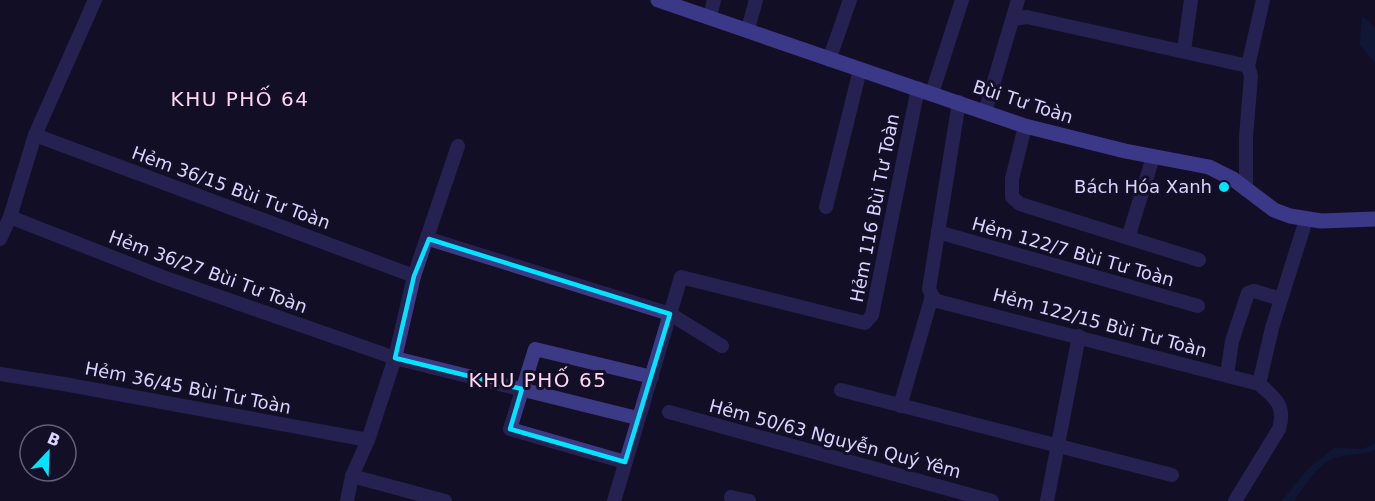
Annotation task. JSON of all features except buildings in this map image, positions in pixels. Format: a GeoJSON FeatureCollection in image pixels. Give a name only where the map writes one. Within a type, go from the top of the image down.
{"type":"FeatureCollection","features":[{"type":"Feature","properties":{"kind":"street"},"geometry":{"type":"LineString","coordinates":[[0,239],[10,217],[35,135],[95,0]]}},
{"type":"Feature","properties":{"kind":"street","name":"Bùi Tư Toàn"},"geometry":{"type":"LineString","coordinates":[[658,0],[1025,126],[1153,157],[1209,167],[1274,210],[1306,220],[1375,219]]}},
{"type":"Feature","properties":{"kind":"street"},"geometry":{"type":"LineString","coordinates":[[710,16],[714,0]]}},
{"type":"Feature","properties":{"kind":"street"},"geometry":{"type":"LineString","coordinates":[[748,29],[756,0]]}},
{"type":"Feature","properties":{"kind":"street"},"geometry":{"type":"LineString","coordinates":[[830,60],[850,0]]}},
{"type":"Feature","properties":{"kind":"street"},"geometry":{"type":"LineString","coordinates":[[925,91],[962,0]]}},
{"type":"Feature","properties":{"kind":"street"},"geometry":{"type":"LineString","coordinates":[[985,112],[1018,0]]}},
{"type":"Feature","properties":{"kind":"street"},"geometry":{"type":"LineString","coordinates":[[1184,50],[1191,0]]}},
{"type":"Feature","properties":{"kind":"street"},"geometry":{"type":"LineString","coordinates":[[1246,190],[1246,137],[1251,84],[1248,66],[1263,0]]}},
{"type":"Feature","properties":{"kind":"street"},"geometry":{"type":"LineString","coordinates":[[1013,19],[1027,16],[1248,66]]}},
{"type":"Feature","properties":{"kind":"street"},"geometry":{"type":"LineString","coordinates":[[826,207],[860,70]]}},
{"type":"Feature","properties":{"kind":"street","name":"Hẻm 116 Bùi Tư Toàn"},"geometry":{"type":"LineString","coordinates":[[670,314],[681,277],[865,323],[872,315],[925,91]]}},
{"type":"Feature","properties":{"kind":"street"},"geometry":{"type":"LineString","coordinates":[[900,406],[932,296],[929,289],[959,102]]}},
{"type":"Feature","properties":{"kind":"street"},"geometry":{"type":"LineString","coordinates":[[1025,126],[1011,189],[1012,197],[1020,204],[1199,260]]}},
{"type":"Feature","properties":{"kind":"street","name":"Hẻm 36/15 Bùi Tư Toàn"},"geometry":{"type":"LineString","coordinates":[[35,135],[414,276]]}},
{"type":"Feature","properties":{"kind":"street"},"geometry":{"type":"LineString","coordinates":[[347,501],[352,476],[368,440],[395,358],[414,276],[429,239],[458,146]]}},
{"type":"Feature","properties":{"kind":"street"},"geometry":{"type":"LineString","coordinates":[[1128,238],[1153,157]]}},
{"type":"Feature","properties":{"kind":"street","name":"Hẻm 36/27 Bùi Tư Toàn"},"geometry":{"type":"LineString","coordinates":[[10,217],[163,277],[395,358],[637,418]]}},
{"type":"Feature","properties":{"kind":"street"},"geometry":{"type":"LineString","coordinates":[[1235,501],[1280,429],[1284,416],[1281,405],[1259,384],[1281,299],[1306,220]]}},
{"type":"Feature","properties":{"kind":"street","name":"Hẻm 122/7 Bùi Tư Toàn"},"geometry":{"type":"LineString","coordinates":[[938,232],[1198,306]]}},
{"type":"Feature","properties":{"kind":"street"},"geometry":{"type":"LineString","coordinates":[[429,239],[670,314],[722,346]]}},
{"type":"Feature","properties":{"kind":"street"},"geometry":{"type":"LineString","coordinates":[[1227,375],[1232,341],[1248,293],[1254,291],[1281,299]]}},
{"type":"Feature","properties":{"kind":"street","name":"Hẻm 122/15 Bùi Tư Toàn"},"geometry":{"type":"LineString","coordinates":[[932,296],[937,301],[1259,384]]}},
{"type":"Feature","properties":{"kind":"street"},"geometry":{"type":"LineString","coordinates":[[614,501],[670,314]]}},
{"type":"Feature","properties":{"kind":"street"},"geometry":{"type":"LineString","coordinates":[[1047,501],[1078,336]]}},
{"type":"Feature","properties":{"kind":"street"},"geometry":{"type":"LineString","coordinates":[[625,462],[510,429],[522,389],[535,349],[652,377]]}},
{"type":"Feature","properties":{"kind":"street","name":"Hẻm 36/45 Bùi Tư Toàn"},"geometry":{"type":"LineString","coordinates":[[0,374],[368,440]]}},
{"type":"Feature","properties":{"kind":"street"},"geometry":{"type":"LineString","coordinates":[[841,390],[1172,476]]}},
{"type":"Feature","properties":{"kind":"street","name":"Hẻm 50/63 Nguyễn Quý Yêm"},"geometry":{"type":"LineString","coordinates":[[669,412],[992,501]]}},
{"type":"Feature","properties":{"kind":"street"},"geometry":{"type":"LineString","coordinates":[[352,476],[445,501]]}},
{"type":"Feature","properties":{"kind":"street"},"geometry":{"type":"LineString","coordinates":[[731,497],[749,501]]}},
{"type":"Feature","properties":{"kind":"highlighted area"},"geometry":{"type":"Polygon","coordinates":[[[429,239],[670,314],[625,462],[510,429],[522,389],[395,358],[414,276],[429,239]]]}},
{"type":"Feature","properties":{"kind":"water"},"geometry":{"type":"Polygon","coordinates":[[[1362,16],[1375,28],[1375,63],[1360,45],[1362,16]]]}},
{"type":"Feature","properties":{"kind":"water"},"geometry":{"type":"Polygon","coordinates":[[[1375,444],[1375,450],[1330,459],[1313,475],[1294,501],[1282,501],[1306,471],[1334,448],[1362,449],[1375,444]]]}},
{"type":"Feature","properties":{"kind":"place","name":"Bách Hóa Xanh"},"geometry":{"type":"Point","coordinates":[1224,187]}},
{"type":"Feature","properties":{"kind":"district","name":"KHU PHỐ 64"},"geometry":{"type":"Point","coordinates":[240,99]}},
{"type":"Feature","properties":{"kind":"district","name":"KHU PHỐ 65"},"geometry":{"type":"Point","coordinates":[538,380]}}]}
